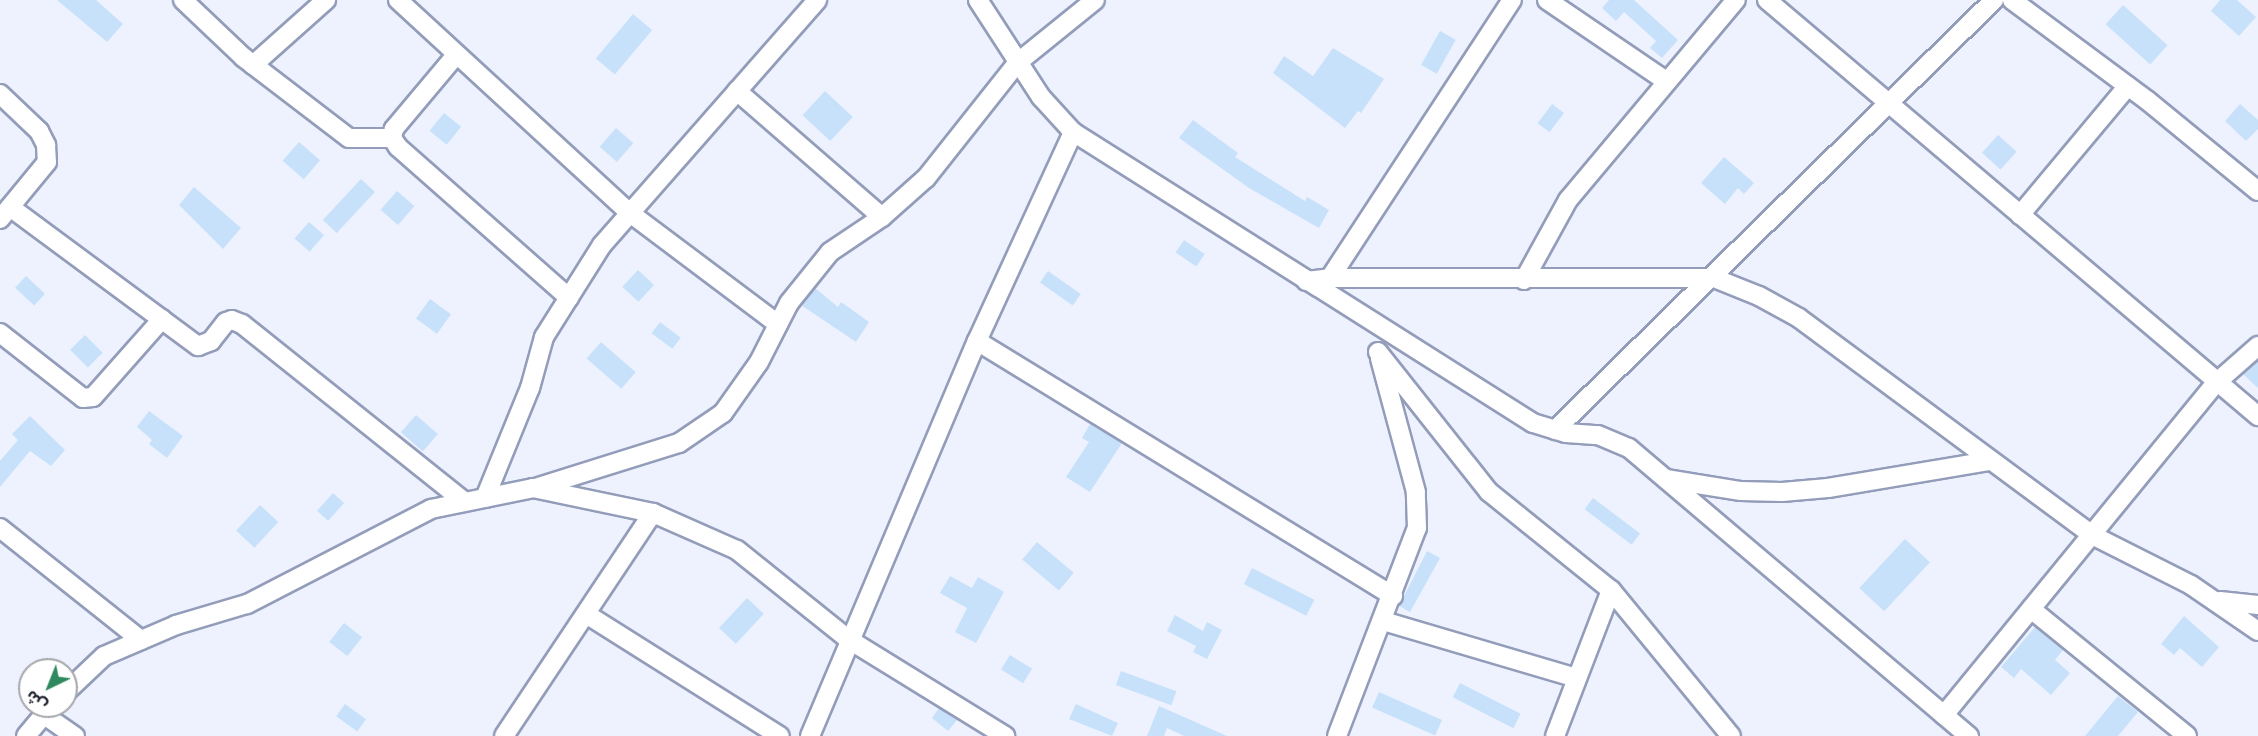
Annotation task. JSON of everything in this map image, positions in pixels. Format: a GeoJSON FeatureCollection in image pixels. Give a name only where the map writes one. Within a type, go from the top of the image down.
{"type":"FeatureCollection","features":[{"type":"Feature","properties":{"kind":"street"},"geometry":{"type":"LineString","coordinates":[[183,0],[253,65],[349,138],[392,138]]}},
{"type":"Feature","properties":{"kind":"street"},"geometry":{"type":"LineString","coordinates":[[253,65],[326,0]]}},
{"type":"Feature","properties":{"kind":"street"},"geometry":{"type":"LineString","coordinates":[[398,0],[630,213],[778,324]]}},
{"type":"Feature","properties":{"kind":"street"},"geometry":{"type":"LineString","coordinates":[[485,498],[530,388],[544,337],[602,245],[817,0]]}},
{"type":"Feature","properties":{"kind":"street"},"geometry":{"type":"LineString","coordinates":[[978,0],[1041,97],[1073,132],[1367,321],[1533,423],[1555,430],[1598,435],[1629,448],[1969,736]]}},
{"type":"Feature","properties":{"kind":"street"},"geometry":{"type":"LineString","coordinates":[[78,681],[104,656],[141,640],[248,604],[431,509],[533,488],[688,437],[723,413],[759,362],[789,303],[830,252],[882,217],[926,178],[1017,63],[1095,0]]}},
{"type":"Feature","properties":{"kind":"street"},"geometry":{"type":"LineString","coordinates":[[1330,278],[1512,0]]}},
{"type":"Feature","properties":{"kind":"street"},"geometry":{"type":"LineString","coordinates":[[1547,0],[1666,81]]}},
{"type":"Feature","properties":{"kind":"street"},"geometry":{"type":"LineString","coordinates":[[1524,280],[1568,200],[1736,0]]}},
{"type":"Feature","properties":{"kind":"street"},"geometry":{"type":"LineString","coordinates":[[1767,0],[2258,416]]}},
{"type":"Feature","properties":{"kind":"street"},"geometry":{"type":"LineString","coordinates":[[1555,430],[1714,278],[1994,0]]}},
{"type":"Feature","properties":{"kind":"street"},"geometry":{"type":"LineString","coordinates":[[2012,0],[2128,86],[2258,191]]}},
{"type":"Feature","properties":{"kind":"street"},"geometry":{"type":"LineString","coordinates":[[456,55],[394,129],[392,138],[398,147],[569,298]]}},
{"type":"Feature","properties":{"kind":"street"},"geometry":{"type":"LineString","coordinates":[[2020,215],[2128,86]]}},
{"type":"Feature","properties":{"kind":"street"},"geometry":{"type":"LineString","coordinates":[[737,91],[882,217]]}},
{"type":"Feature","properties":{"kind":"street"},"geometry":{"type":"LineString","coordinates":[[0,94],[39,131],[46,145],[47,162],[5,213],[162,319],[198,346],[211,341],[226,322],[232,320],[242,324],[465,502]]}},
{"type":"Feature","properties":{"kind":"street"},"geometry":{"type":"LineString","coordinates":[[810,736],[848,639],[977,341],[1073,132]]}},
{"type":"Feature","properties":{"kind":"street"},"geometry":{"type":"LineString","coordinates":[[1306,281],[1330,278],[1524,280],[1675,276],[1714,278],[1759,296],[1799,318],[2092,536],[2218,601],[2258,631]]}},
{"type":"Feature","properties":{"kind":"street"},"geometry":{"type":"LineString","coordinates":[[0,333],[83,398],[93,397],[162,319]]}},
{"type":"Feature","properties":{"kind":"street"},"geometry":{"type":"LineString","coordinates":[[1337,736],[1393,596],[1417,528],[1416,492],[1378,352],[1367,321]]}},
{"type":"Feature","properties":{"kind":"street"},"geometry":{"type":"LineString","coordinates":[[977,341],[1393,596]]}},
{"type":"Feature","properties":{"kind":"street"},"geometry":{"type":"LineString","coordinates":[[1944,715],[2217,382],[2258,346]]}},
{"type":"Feature","properties":{"kind":"street"},"geometry":{"type":"LineString","coordinates":[[1378,352],[1489,492],[1611,590],[1731,736]]}},
{"type":"Feature","properties":{"kind":"street"},"geometry":{"type":"LineString","coordinates":[[1666,479],[1741,491],[1782,492],[1828,488],[1990,461]]}},
{"type":"Feature","properties":{"kind":"street"},"geometry":{"type":"LineString","coordinates":[[533,488],[653,513],[737,550],[848,639],[1005,736]]}},
{"type":"Feature","properties":{"kind":"street"},"geometry":{"type":"LineString","coordinates":[[504,736],[653,513]]}},
{"type":"Feature","properties":{"kind":"street"},"geometry":{"type":"LineString","coordinates":[[0,528],[141,640]]}},
{"type":"Feature","properties":{"kind":"street"},"geometry":{"type":"LineString","coordinates":[[1554,736],[1611,590]]}},
{"type":"Feature","properties":{"kind":"street"},"geometry":{"type":"LineString","coordinates":[[2218,601],[2258,605]]}},
{"type":"Feature","properties":{"kind":"street"},"geometry":{"type":"LineString","coordinates":[[2031,609],[2187,736]]}},
{"type":"Feature","properties":{"kind":"street"},"geometry":{"type":"LineString","coordinates":[[586,614],[780,736]]}},
{"type":"Feature","properties":{"kind":"street"},"geometry":{"type":"LineString","coordinates":[[1383,621],[1577,678]]}},
{"type":"Feature","properties":{"kind":"street"},"geometry":{"type":"LineString","coordinates":[[26,736],[41,718]]}},
{"type":"Feature","properties":{"kind":"street"},"geometry":{"type":"LineString","coordinates":[[56,718],[75,736]]}},
{"type":"Feature","properties":{"kind":"building"},"geometry":{"type":"Polygon","coordinates":[[[57,0],[96,0],[123,24],[107,42],[57,0]]]}},
{"type":"Feature","properties":{"kind":"building"},"geometry":{"type":"Polygon","coordinates":[[[1609,0],[1634,0],[1678,40],[1662,58],[1650,48],[1656,41],[1624,12],[1616,21],[1602,8],[1609,0]]]}},
{"type":"Feature","properties":{"kind":"building"},"geometry":{"type":"Polygon","coordinates":[[[2220,0],[2237,0],[2256,17],[2239,36],[2211,11],[2220,0]]]}},
{"type":"Feature","properties":{"kind":"building"},"geometry":{"type":"Polygon","coordinates":[[[2123,5],[2168,45],[2150,64],[2106,24],[2123,5]]]}},
{"type":"Feature","properties":{"kind":"building"},"geometry":{"type":"Polygon","coordinates":[[[633,14],[652,30],[615,75],[596,58],[633,14]]]}},
{"type":"Feature","properties":{"kind":"building"},"geometry":{"type":"Polygon","coordinates":[[[1440,31],[1456,40],[1437,74],[1421,65],[1440,31]]]}},
{"type":"Feature","properties":{"kind":"building"},"geometry":{"type":"Polygon","coordinates":[[[1333,48],[1384,79],[1361,113],[1358,111],[1345,128],[1273,73],[1284,56],[1313,76],[1333,48]]]}},
{"type":"Feature","properties":{"kind":"building"},"geometry":{"type":"Polygon","coordinates":[[[825,91],[853,117],[830,141],[802,115],[825,91]]]}},
{"type":"Feature","properties":{"kind":"building"},"geometry":{"type":"Polygon","coordinates":[[[1552,104],[1564,113],[1550,132],[1538,123],[1552,104]]]}},
{"type":"Feature","properties":{"kind":"building"},"geometry":{"type":"Polygon","coordinates":[[[2240,104],[2258,120],[2258,129],[2246,141],[2225,121],[2240,104]]]}},
{"type":"Feature","properties":{"kind":"building"},"geometry":{"type":"Polygon","coordinates":[[[444,113],[461,127],[447,145],[430,131],[444,113]]]}},
{"type":"Feature","properties":{"kind":"building"},"geometry":{"type":"Polygon","coordinates":[[[1193,120],[1238,153],[1235,157],[1305,201],[1307,197],[1329,210],[1319,228],[1249,188],[1179,138],[1193,120]]]}},
{"type":"Feature","properties":{"kind":"building"},"geometry":{"type":"Polygon","coordinates":[[[616,128],[633,143],[617,162],[600,147],[616,128]]]}},
{"type":"Feature","properties":{"kind":"building"},"geometry":{"type":"Polygon","coordinates":[[[1998,135],[2017,152],[2001,170],[1982,153],[1998,135]]]}},
{"type":"Feature","properties":{"kind":"building"},"geometry":{"type":"Polygon","coordinates":[[[299,142],[320,160],[304,179],[283,161],[299,142]]]}},
{"type":"Feature","properties":{"kind":"building"},"geometry":{"type":"Polygon","coordinates":[[[1724,157],[1754,183],[1744,194],[1738,188],[1725,204],[1701,183],[1724,157]]]}},
{"type":"Feature","properties":{"kind":"building"},"geometry":{"type":"Polygon","coordinates":[[[361,179],[375,192],[337,233],[323,220],[361,179]]]}},
{"type":"Feature","properties":{"kind":"building"},"geometry":{"type":"Polygon","coordinates":[[[194,187],[241,228],[223,249],[179,205],[194,187]]]}},
{"type":"Feature","properties":{"kind":"building"},"geometry":{"type":"Polygon","coordinates":[[[397,191],[414,206],[398,225],[381,210],[397,191]]]}},
{"type":"Feature","properties":{"kind":"building"},"geometry":{"type":"Polygon","coordinates":[[[309,222],[324,235],[310,252],[295,239],[309,222]]]}},
{"type":"Feature","properties":{"kind":"building"},"geometry":{"type":"Polygon","coordinates":[[[1184,240],[1205,254],[1196,266],[1176,252],[1184,240]]]}},
{"type":"Feature","properties":{"kind":"building"},"geometry":{"type":"Polygon","coordinates":[[[638,270],[654,285],[638,302],[622,287],[638,270]]]}},
{"type":"Feature","properties":{"kind":"building"},"geometry":{"type":"Polygon","coordinates":[[[1048,271],[1081,294],[1073,305],[1040,282],[1048,271]]]}},
{"type":"Feature","properties":{"kind":"building"},"geometry":{"type":"Polygon","coordinates":[[[26,276],[45,294],[34,305],[15,288],[26,276]]]}},
{"type":"Feature","properties":{"kind":"building"},"geometry":{"type":"Polygon","coordinates":[[[815,288],[838,307],[841,302],[869,322],[856,342],[801,305],[815,288]]]}},
{"type":"Feature","properties":{"kind":"building"},"geometry":{"type":"Polygon","coordinates":[[[430,299],[451,314],[437,334],[416,318],[430,299]]]}},
{"type":"Feature","properties":{"kind":"building"},"geometry":{"type":"Polygon","coordinates":[[[660,322],[681,338],[672,349],[652,333],[660,322]]]}},
{"type":"Feature","properties":{"kind":"building"},"geometry":{"type":"Polygon","coordinates":[[[85,335],[103,353],[88,368],[70,350],[85,335]]]}},
{"type":"Feature","properties":{"kind":"building"},"geometry":{"type":"Polygon","coordinates":[[[601,342],[636,372],[621,389],[587,359],[601,342]]]}},
{"type":"Feature","properties":{"kind":"building"},"geometry":{"type":"Polygon","coordinates":[[[2258,361],[2258,388],[2243,374],[2258,361]]]}},
{"type":"Feature","properties":{"kind":"building"},"geometry":{"type":"Polygon","coordinates":[[[149,411],[183,436],[167,458],[149,444],[152,440],[137,427],[149,411]]]}},
{"type":"Feature","properties":{"kind":"building"},"geometry":{"type":"Polygon","coordinates":[[[416,415],[438,434],[423,451],[401,432],[416,415]]]}},
{"type":"Feature","properties":{"kind":"building"},"geometry":{"type":"Polygon","coordinates":[[[30,416],[65,450],[51,466],[30,451],[0,487],[0,461],[18,440],[12,434],[30,416]]]}},
{"type":"Feature","properties":{"kind":"building"},"geometry":{"type":"Polygon","coordinates":[[[1090,424],[1122,443],[1090,492],[1066,477],[1089,442],[1082,438],[1090,424]]]}},
{"type":"Feature","properties":{"kind":"building"},"geometry":{"type":"Polygon","coordinates":[[[333,493],[344,503],[328,521],[317,511],[333,493]]]}},
{"type":"Feature","properties":{"kind":"building"},"geometry":{"type":"Polygon","coordinates":[[[1593,498],[1640,534],[1632,545],[1585,509],[1593,498]]]}},
{"type":"Feature","properties":{"kind":"building"},"geometry":{"type":"Polygon","coordinates":[[[260,505],[278,522],[254,548],[236,531],[260,505]]]}},
{"type":"Feature","properties":{"kind":"building"},"geometry":{"type":"Polygon","coordinates":[[[1905,539],[1930,562],[1884,611],[1859,588],[1905,539]]]}},
{"type":"Feature","properties":{"kind":"building"},"geometry":{"type":"Polygon","coordinates":[[[1037,542],[1074,573],[1059,590],[1022,560],[1037,542]]]}},
{"type":"Feature","properties":{"kind":"building"},"geometry":{"type":"Polygon","coordinates":[[[1427,551],[1440,558],[1410,612],[1399,606],[1427,551]]]}},
{"type":"Feature","properties":{"kind":"building"},"geometry":{"type":"Polygon","coordinates":[[[1252,568],[1314,600],[1306,616],[1244,584],[1252,568]]]}},
{"type":"Feature","properties":{"kind":"building"},"geometry":{"type":"Polygon","coordinates":[[[950,576],[972,588],[978,577],[1004,592],[976,643],[955,632],[967,608],[940,593],[950,576]]]}},
{"type":"Feature","properties":{"kind":"building"},"geometry":{"type":"Polygon","coordinates":[[[747,598],[764,614],[736,644],[719,628],[747,598]]]}},
{"type":"Feature","properties":{"kind":"building"},"geometry":{"type":"Polygon","coordinates":[[[1175,615],[1203,631],[1207,622],[1222,630],[1207,659],[1193,652],[1196,646],[1167,631],[1175,615]]]}},
{"type":"Feature","properties":{"kind":"building"},"geometry":{"type":"Polygon","coordinates":[[[2184,616],[2219,647],[2202,667],[2180,648],[2174,655],[2161,644],[2184,616]]]}},
{"type":"Feature","properties":{"kind":"building"},"geometry":{"type":"Polygon","coordinates":[[[344,623],[362,637],[347,656],[329,642],[344,623]]]}},
{"type":"Feature","properties":{"kind":"building"},"geometry":{"type":"Polygon","coordinates":[[[2035,627],[2063,650],[2055,660],[2070,673],[2051,695],[2021,669],[2014,678],[2001,667],[2035,627]]]}},
{"type":"Feature","properties":{"kind":"building"},"geometry":{"type":"Polygon","coordinates":[[[1010,655],[1032,669],[1023,683],[1001,669],[1010,655]]]}},
{"type":"Feature","properties":{"kind":"building"},"geometry":{"type":"Polygon","coordinates":[[[1121,671],[1176,691],[1171,705],[1116,685],[1121,671]]]}},
{"type":"Feature","properties":{"kind":"building"},"geometry":{"type":"Polygon","coordinates":[[[1460,683],[1521,714],[1513,728],[1453,697],[1460,683]]]}},
{"type":"Feature","properties":{"kind":"building"},"geometry":{"type":"Polygon","coordinates":[[[1379,692],[1442,720],[1435,736],[1372,708],[1379,692]]]}},
{"type":"Feature","properties":{"kind":"building"},"geometry":{"type":"Polygon","coordinates":[[[2118,696],[2138,712],[2118,736],[2085,736],[2118,696]]]}},
{"type":"Feature","properties":{"kind":"building"},"geometry":{"type":"Polygon","coordinates":[[[345,704],[366,719],[357,731],[336,716],[345,704]]]}},
{"type":"Feature","properties":{"kind":"building"},"geometry":{"type":"Polygon","coordinates":[[[1076,704],[1118,723],[1112,736],[1069,719],[1076,704]]]}},
{"type":"Feature","properties":{"kind":"building"},"geometry":{"type":"Polygon","coordinates":[[[1159,706],[1227,736],[1184,736],[1167,728],[1164,736],[1147,736],[1159,706]]]}},
{"type":"Feature","properties":{"kind":"building"},"geometry":{"type":"Polygon","coordinates":[[[939,708],[957,720],[948,731],[932,718],[939,708]]]}}]}
